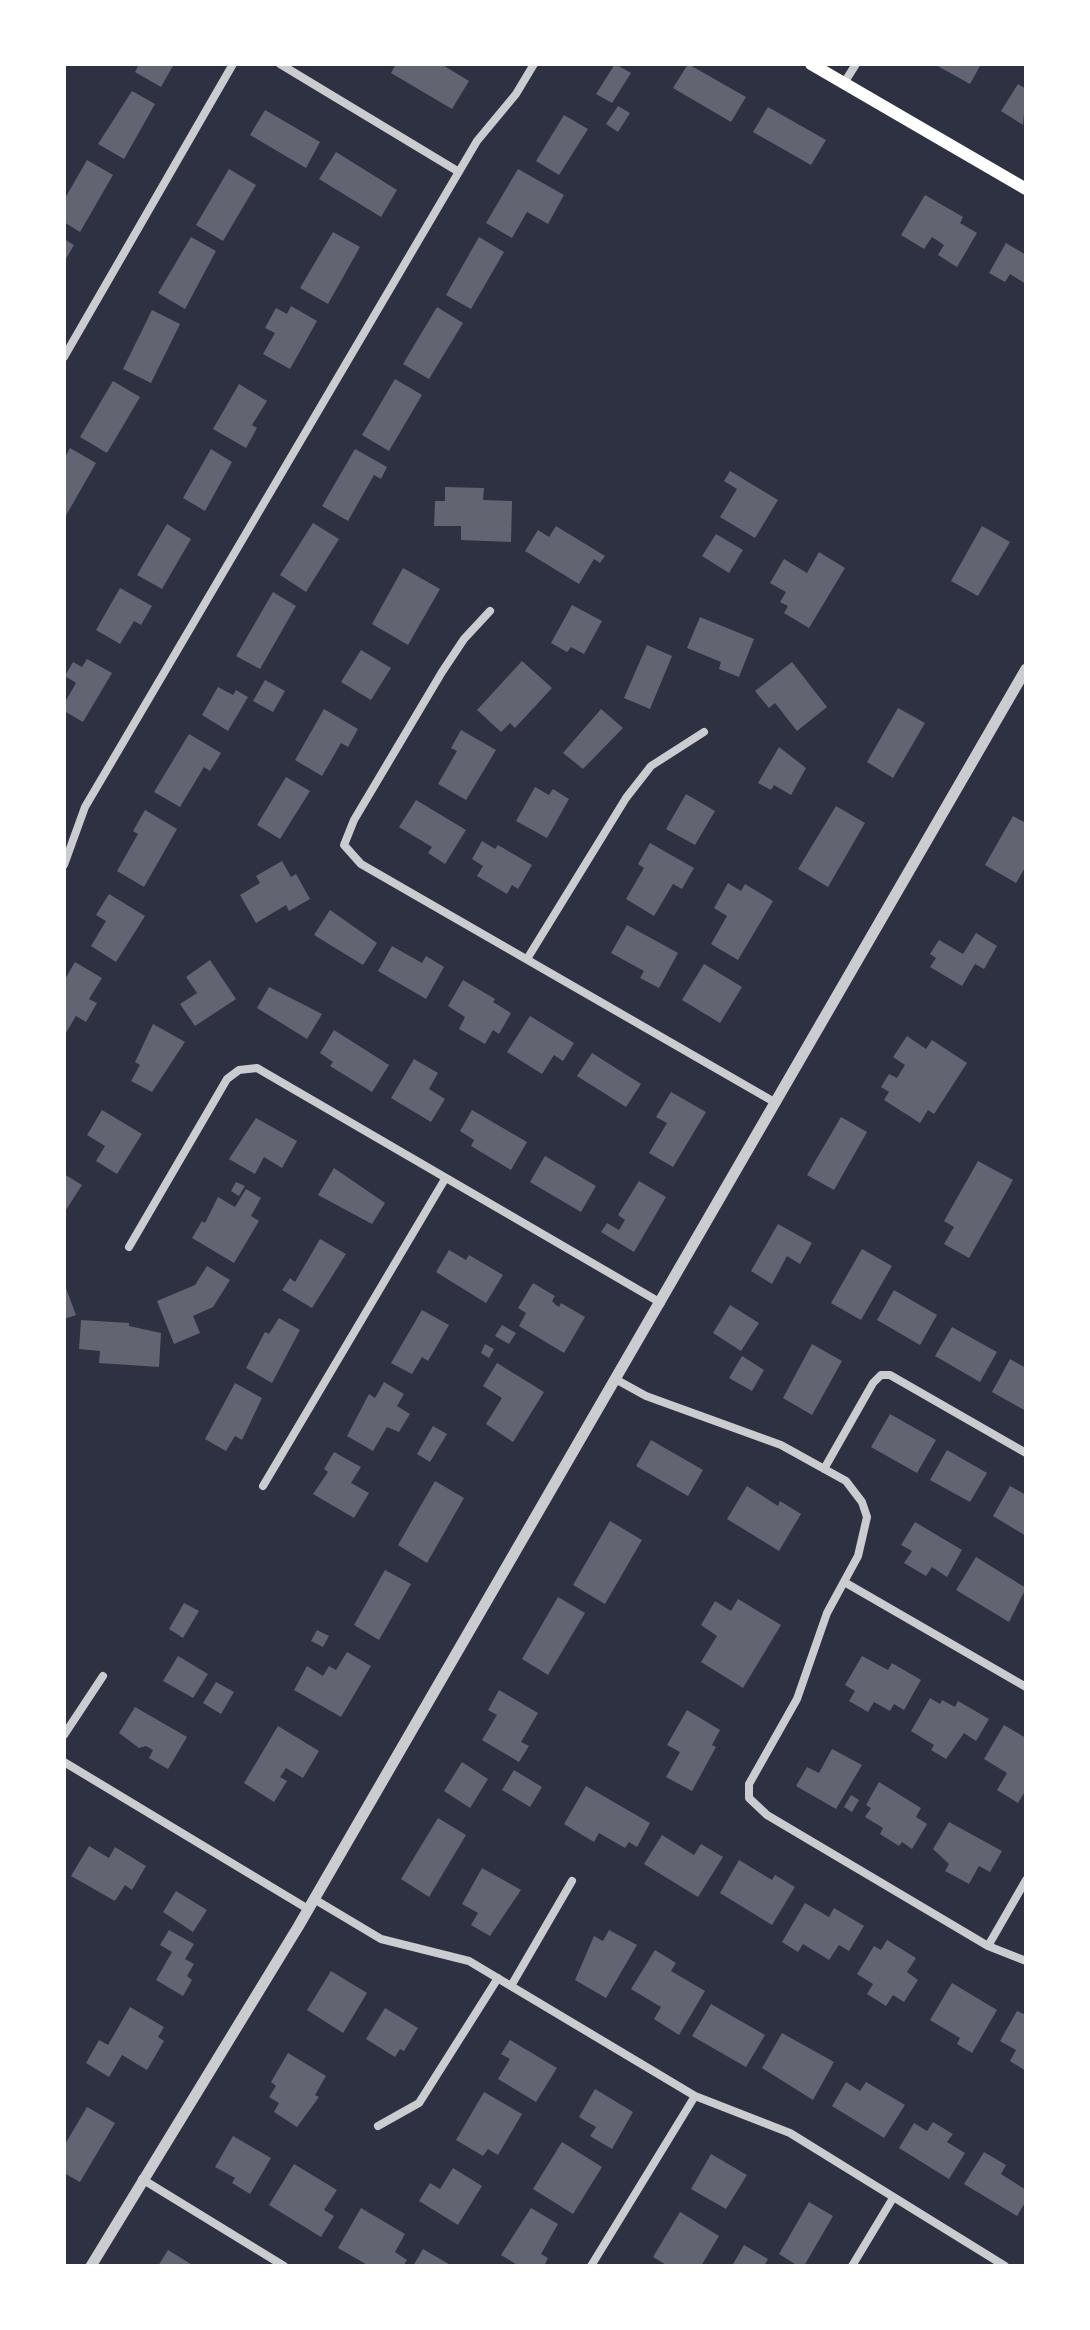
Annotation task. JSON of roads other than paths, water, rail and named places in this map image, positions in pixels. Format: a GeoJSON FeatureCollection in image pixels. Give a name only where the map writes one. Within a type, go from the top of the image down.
{"type":"FeatureCollection","features":[{"type":"Feature","properties":{"kind":"main road"},"geometry":{"type":"LineString","coordinates":[[811,64],[1026,189]]}},
{"type":"Feature","properties":{"kind":"street"},"geometry":{"type":"LineString","coordinates":[[64,357],[233,64]]}},
{"type":"Feature","properties":{"kind":"street"},"geometry":{"type":"LineString","coordinates":[[280,64],[459,172]]}},
{"type":"Feature","properties":{"kind":"street"},"geometry":{"type":"LineString","coordinates":[[64,865],[85,807],[477,141],[516,94],[534,64]]}},
{"type":"Feature","properties":{"kind":"street"},"geometry":{"type":"LineString","coordinates":[[844,83],[856,64]]}},
{"type":"Feature","properties":{"kind":"street"},"geometry":{"type":"LineString","coordinates":[[490,611],[464,639],[442,672],[354,820],[344,845],[361,864],[776,1103]]}},
{"type":"Feature","properties":{"kind":"street"},"geometry":{"type":"LineString","coordinates":[[91,2266],[311,1904],[1026,669]]}},
{"type":"Feature","properties":{"kind":"street"},"geometry":{"type":"LineString","coordinates":[[527,959],[619,806],[651,766],[704,732]]}},
{"type":"Feature","properties":{"kind":"street"},"geometry":{"type":"LineString","coordinates":[[129,1247],[227,1079],[239,1070],[257,1068],[661,1303]]}},
{"type":"Feature","properties":{"kind":"street"},"geometry":{"type":"LineString","coordinates":[[263,1486],[445,1179]]}},
{"type":"Feature","properties":{"kind":"street"},"geometry":{"type":"LineString","coordinates":[[824,1469],[873,1383],[881,1375],[900,1378],[1026,1453]]}},
{"type":"Feature","properties":{"kind":"street"},"geometry":{"type":"LineString","coordinates":[[617,1380],[646,1396],[781,1445],[846,1481],[862,1502],[867,1517],[862,1546],[846,1583],[827,1613],[797,1699],[749,1784],[749,1798],[767,1815],[988,1946],[1026,1961]]}},
{"type":"Feature","properties":{"kind":"street"},"geometry":{"type":"LineString","coordinates":[[846,1583],[1026,1687]]}},
{"type":"Feature","properties":{"kind":"street"},"geometry":{"type":"LineString","coordinates":[[64,1735],[103,1676]]}},
{"type":"Feature","properties":{"kind":"street"},"geometry":{"type":"LineString","coordinates":[[64,1762],[311,1904],[381,1939],[469,1961],[695,2096],[790,2133],[1005,2266]]}},
{"type":"Feature","properties":{"kind":"street"},"geometry":{"type":"LineString","coordinates":[[988,1946],[1026,1880]]}},
{"type":"Feature","properties":{"kind":"street"},"geometry":{"type":"LineString","coordinates":[[511,1986],[572,1881]]}},
{"type":"Feature","properties":{"kind":"street"},"geometry":{"type":"LineString","coordinates":[[378,2126],[419,2103],[498,1978]]}},
{"type":"Feature","properties":{"kind":"street"},"geometry":{"type":"LineString","coordinates":[[591,2266],[695,2096]]}},
{"type":"Feature","properties":{"kind":"street"},"geometry":{"type":"LineString","coordinates":[[142,2179],[284,2266]]}},
{"type":"Feature","properties":{"kind":"street"},"geometry":{"type":"LineString","coordinates":[[852,2266],[893,2198]]}}]}
